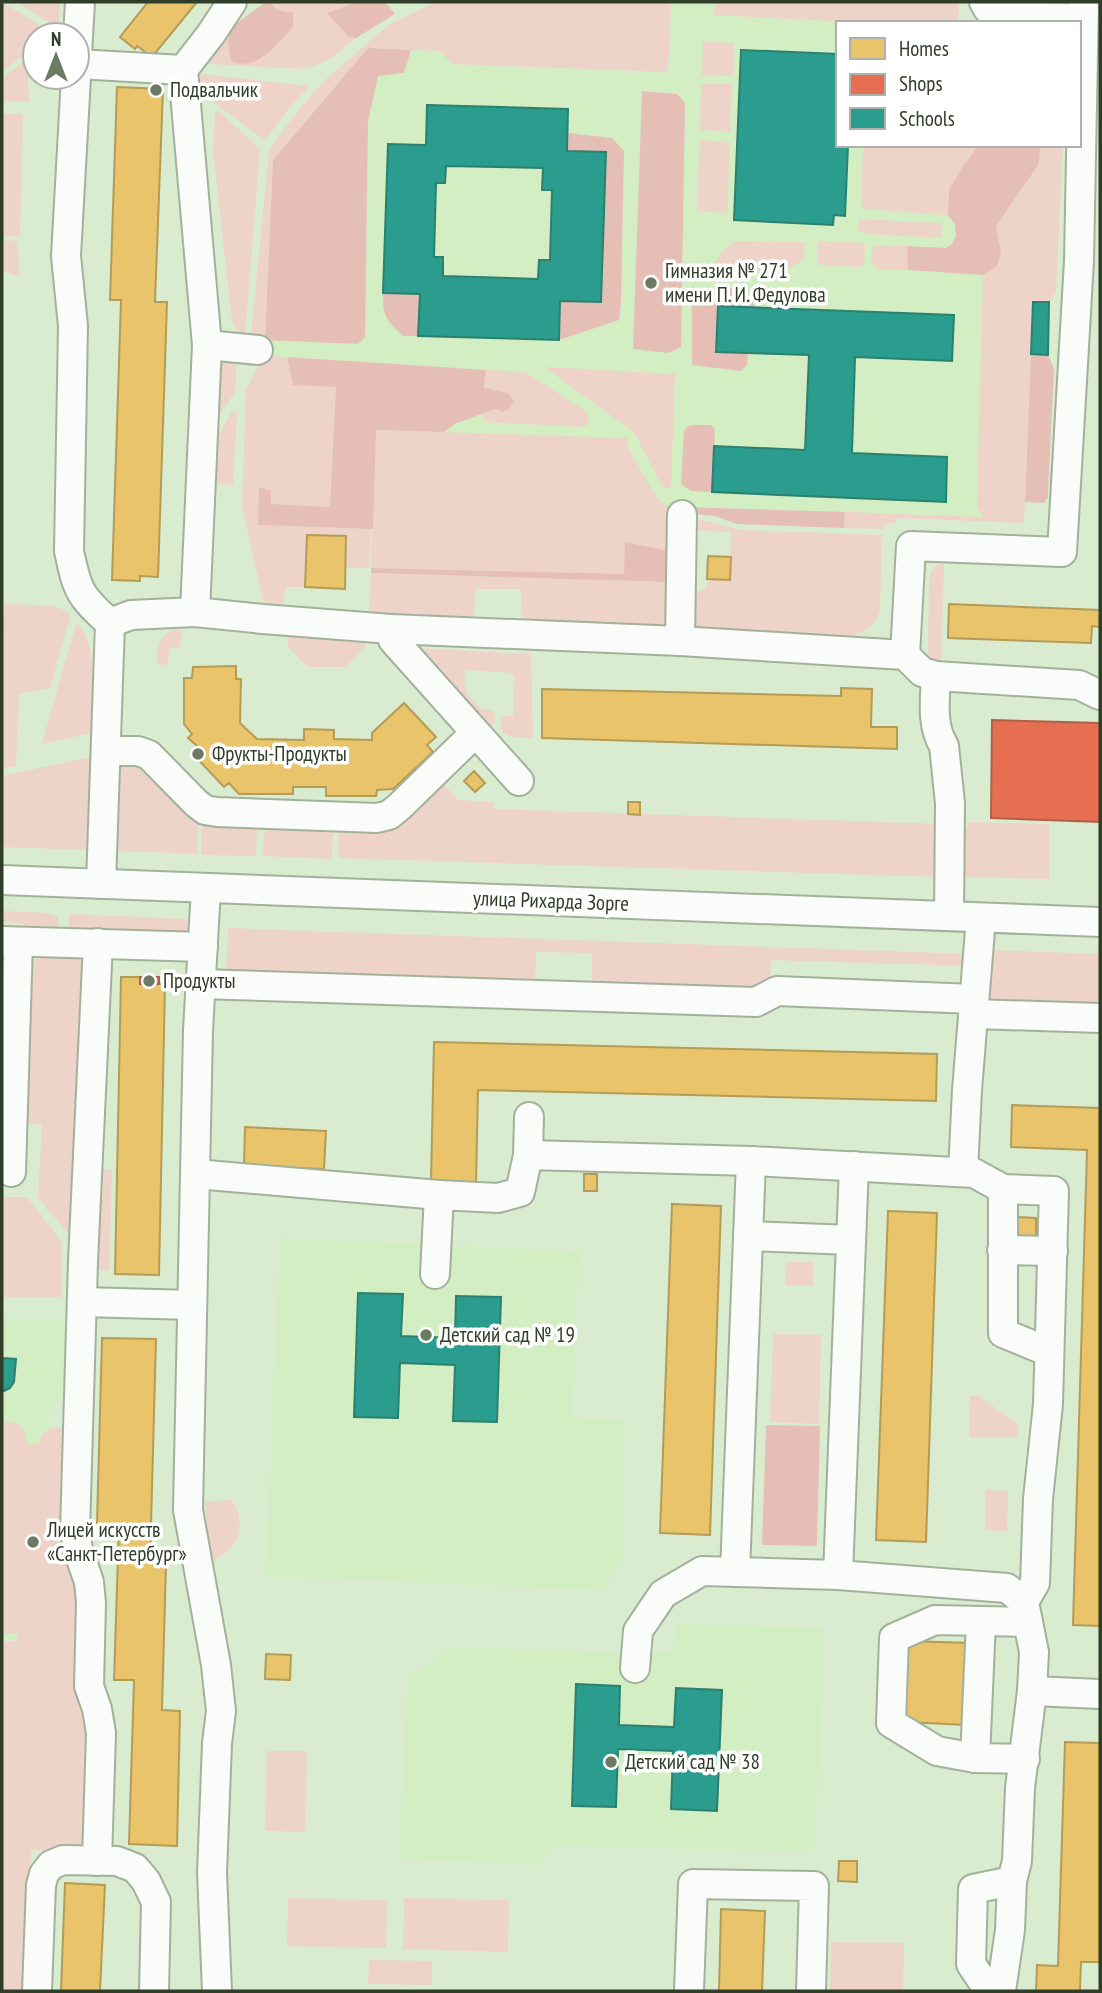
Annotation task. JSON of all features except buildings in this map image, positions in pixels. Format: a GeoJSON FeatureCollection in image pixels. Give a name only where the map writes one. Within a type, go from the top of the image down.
{"type":"FeatureCollection","features":[{"type":"Feature","properties":{"kind":"street"},"geometry":{"type":"LineString","coordinates":[[79,21],[80,2]]}},
{"type":"Feature","properties":{"kind":"street"},"geometry":{"type":"LineString","coordinates":[[195,612],[207,345],[183,70],[232,2]]}},
{"type":"Feature","properties":{"kind":"street"},"geometry":{"type":"LineString","coordinates":[[905,655],[911,546],[1062,552],[1090,261],[1083,10],[1000,16],[988,9],[984,2]]}},
{"type":"Feature","properties":{"kind":"street"},"geometry":{"type":"LineString","coordinates":[[91,65],[183,70]]}},
{"type":"Feature","properties":{"kind":"street"},"geometry":{"type":"LineString","coordinates":[[75,91],[65,256],[73,326],[69,551],[75,581],[87,603],[110,623]]}},
{"type":"Feature","properties":{"kind":"street"},"geometry":{"type":"LineString","coordinates":[[207,345],[258,350]]}},
{"type":"Feature","properties":{"kind":"street"},"geometry":{"type":"LineString","coordinates":[[680,641],[682,515]]}},
{"type":"Feature","properties":{"kind":"street"},"geometry":{"type":"LineString","coordinates":[[110,623],[131,615],[195,612],[391,629],[680,641],[905,655],[922,672],[936,676],[1079,685],[1100,695]]}},
{"type":"Feature","properties":{"kind":"street"},"geometry":{"type":"LineString","coordinates":[[101,884],[110,623]]}},
{"type":"Feature","properties":{"kind":"street"},"geometry":{"type":"LineString","coordinates":[[391,629],[393,640],[519,781]]}},
{"type":"Feature","properties":{"kind":"street"},"geometry":{"type":"LineString","coordinates":[[936,676],[934,715],[944,746],[950,803],[949,916]]}},
{"type":"Feature","properties":{"kind":"street"},"geometry":{"type":"LineString","coordinates":[[106,751],[138,751],[149,755],[205,810],[377,818],[389,815],[399,807],[475,733]]}},
{"type":"Feature","properties":{"kind":"street","name":"улица Рихарда Зорге"},"geometry":{"type":"LineString","coordinates":[[2,880],[1100,922]]}},
{"type":"Feature","properties":{"kind":"street"},"geometry":{"type":"LineString","coordinates":[[206,888],[200,984],[188,1510],[222,1712],[217,1743],[212,1873],[217,1991]]}},
{"type":"Feature","properties":{"kind":"street"},"geometry":{"type":"LineString","coordinates":[[963,1172],[981,918]]}},
{"type":"Feature","properties":{"kind":"street"},"geometry":{"type":"LineString","coordinates":[[11,1172],[7,1133],[10,942],[203,947]]}},
{"type":"Feature","properties":{"kind":"street"},"geometry":{"type":"LineString","coordinates":[[97,1861],[101,1733],[89,1686],[89,1582],[78,1550],[75,1531],[98,943]]}},
{"type":"Feature","properties":{"kind":"street"},"geometry":{"type":"LineString","coordinates":[[200,984],[756,1002],[776,991],[1100,1018]]}},
{"type":"Feature","properties":{"kind":"street"},"geometry":{"type":"LineString","coordinates":[[195,1174],[498,1198],[520,1192],[528,1155],[529,1117]]}},
{"type":"Feature","properties":{"kind":"street"},"geometry":{"type":"LineString","coordinates":[[528,1155],[751,1161],[963,1172],[974,1173],[1003,1189],[1054,1191],[1048,1404],[1038,1499],[1035,1583],[1026,1612]]}},
{"type":"Feature","properties":{"kind":"street"},"geometry":{"type":"LineString","coordinates":[[735,1572],[751,1161]]}},
{"type":"Feature","properties":{"kind":"street"},"geometry":{"type":"LineString","coordinates":[[838,1575],[854,1166]]}},
{"type":"Feature","properties":{"kind":"street"},"geometry":{"type":"LineString","coordinates":[[1003,1189],[1003,1333],[1049,1352]]}},
{"type":"Feature","properties":{"kind":"street"},"geometry":{"type":"LineString","coordinates":[[435,1274],[439,1195]]}},
{"type":"Feature","properties":{"kind":"street"},"geometry":{"type":"LineString","coordinates":[[748,1236],[851,1240]]}},
{"type":"Feature","properties":{"kind":"street"},"geometry":{"type":"LineString","coordinates":[[1002,1250],[1053,1251]]}},
{"type":"Feature","properties":{"kind":"street"},"geometry":{"type":"LineString","coordinates":[[82,1302],[192,1305]]}},
{"type":"Feature","properties":{"kind":"street"},"geometry":{"type":"LineString","coordinates":[[635,1668],[638,1631],[663,1594],[702,1571],[838,1575],[1007,1588],[1026,1612],[1034,1652],[1020,1788],[1017,1861],[1012,1881],[1010,1930],[1001,1991]]}},
{"type":"Feature","properties":{"kind":"street"},"geometry":{"type":"LineString","coordinates":[[1025,1759],[975,1758],[937,1751],[891,1723],[894,1638],[934,1620],[981,1621],[1026,1612]]}},
{"type":"Feature","properties":{"kind":"street"},"geometry":{"type":"LineString","coordinates":[[975,1758],[981,1621]]}},
{"type":"Feature","properties":{"kind":"street"},"geometry":{"type":"LineString","coordinates":[[1032,1691],[1100,1694]]}},
{"type":"Feature","properties":{"kind":"street"},"geometry":{"type":"LineString","coordinates":[[37,1991],[41,1885],[44,1874],[51,1865],[63,1860],[117,1861],[135,1868],[146,1881],[156,1902],[154,1991]]}},
{"type":"Feature","properties":{"kind":"street"},"geometry":{"type":"LineString","coordinates":[[989,1991],[971,1964],[973,1889],[1012,1881]]}},
{"type":"Feature","properties":{"kind":"street"},"geometry":{"type":"LineString","coordinates":[[689,1991],[693,1884],[814,1886],[811,1991]]}},
{"type":"Feature","properties":{"kind":"shaded area"},"geometry":{"type":"Polygon","coordinates":[[[2,2],[33,21],[21,21],[21,57],[2,72],[2,2]]]}},
{"type":"Feature","properties":{"kind":"shaded area"},"geometry":{"type":"Polygon","coordinates":[[[17,2],[60,2],[59,21],[47,21],[17,2]]]}},
{"type":"Feature","properties":{"kind":"shaded area"},"geometry":{"type":"Polygon","coordinates":[[[266,2],[270,2],[278,10],[293,13],[293,27],[274,48],[258,60],[241,64],[231,61],[228,43],[231,27],[266,2]]]}},
{"type":"Feature","properties":{"kind":"shaded area"},"geometry":{"type":"Polygon","coordinates":[[[270,2],[357,2],[327,13],[350,37],[356,38],[331,58],[301,69],[208,64],[199,61],[231,27],[262,59],[293,27],[270,2]]]}},
{"type":"Feature","properties":{"kind":"shaded area"},"geometry":{"type":"Polygon","coordinates":[[[357,2],[385,2],[395,14],[356,38],[349,37],[327,13],[357,2]]]}},
{"type":"Feature","properties":{"kind":"shaded area"},"geometry":{"type":"Polygon","coordinates":[[[436,2],[671,2],[668,72],[452,64],[440,51],[368,48],[273,160],[265,340],[253,340],[251,334],[269,150],[324,81],[388,25],[436,2]]]}},
{"type":"Feature","properties":{"kind":"shaded area","name":"Гимназия № 271 имени П. И. Федулова"},"geometry":{"type":"Polygon","coordinates":[[[671,2],[959,2],[958,21],[836,21],[836,147],[1040,147],[1024,519],[670,506],[667,582],[371,573],[372,529],[258,525],[273,160],[368,48],[440,51],[668,72],[671,2]]]}},
{"type":"Feature","properties":{"kind":"shaded area"},"geometry":{"type":"Polygon","coordinates":[[[715,2],[959,2],[958,21],[836,21],[714,15],[715,2]]]}},
{"type":"Feature","properties":{"kind":"shaded area"},"geometry":{"type":"Polygon","coordinates":[[[703,42],[734,43],[733,76],[702,75],[703,42]]]}},
{"type":"Feature","properties":{"kind":"shaded area"},"geometry":{"type":"Polygon","coordinates":[[[368,48],[411,50],[404,73],[378,76],[368,121],[365,337],[358,344],[265,340],[273,160],[368,48]]]}},
{"type":"Feature","properties":{"kind":"shaded area"},"geometry":{"type":"Polygon","coordinates":[[[21,63],[21,91],[28,91],[29,102],[2,101],[2,79],[21,63]]]}},
{"type":"Feature","properties":{"kind":"shaded area"},"geometry":{"type":"Polygon","coordinates":[[[192,73],[309,86],[265,141],[189,83],[192,73]]]}},
{"type":"Feature","properties":{"kind":"shaded area"},"geometry":{"type":"Polygon","coordinates":[[[701,84],[732,84],[730,132],[700,130],[701,84]]]}},
{"type":"Feature","properties":{"kind":"shaded area"},"geometry":{"type":"Polygon","coordinates":[[[642,91],[677,94],[685,103],[681,347],[668,353],[633,349],[642,91]]]}},
{"type":"Feature","properties":{"kind":"shaded area"},"geometry":{"type":"Polygon","coordinates":[[[219,111],[260,149],[245,336],[235,327],[230,309],[213,152],[215,113],[219,111]]]}},
{"type":"Feature","properties":{"kind":"shaded area"},"geometry":{"type":"Polygon","coordinates":[[[2,114],[23,114],[20,237],[2,236],[2,114]]]}},
{"type":"Feature","properties":{"kind":"shaded area"},"geometry":{"type":"Polygon","coordinates":[[[567,133],[612,138],[624,151],[621,302],[619,320],[559,340],[560,301],[601,301],[606,152],[567,151],[567,133]]]}},
{"type":"Feature","properties":{"kind":"shaded area"},"geometry":{"type":"Polygon","coordinates":[[[700,140],[730,142],[727,213],[697,211],[700,140]]]}},
{"type":"Feature","properties":{"kind":"shaded area"},"geometry":{"type":"Polygon","coordinates":[[[863,147],[977,147],[949,190],[948,215],[861,209],[863,147]]]}},
{"type":"Feature","properties":{"kind":"shaded area"},"geometry":{"type":"Polygon","coordinates":[[[977,147],[1040,147],[1039,164],[996,226],[1001,253],[997,266],[983,275],[908,270],[907,246],[946,248],[952,244],[956,236],[955,224],[948,215],[949,190],[977,147]]]}},
{"type":"Feature","properties":{"kind":"shaded area"},"geometry":{"type":"Polygon","coordinates":[[[1040,147],[1063,147],[1056,292],[1049,302],[1033,302],[1024,523],[895,518],[895,523],[884,523],[884,529],[844,528],[845,512],[983,517],[977,505],[983,275],[997,266],[999,239],[996,226],[1039,165],[1040,147]]]}},
{"type":"Feature","properties":{"kind":"shaded area"},"geometry":{"type":"Polygon","coordinates":[[[859,219],[942,223],[941,238],[865,234],[858,230],[859,219]]]}},
{"type":"Feature","properties":{"kind":"shaded area"},"geometry":{"type":"Polygon","coordinates":[[[2,240],[18,241],[19,277],[2,270],[2,240]]]}},
{"type":"Feature","properties":{"kind":"shaded area"},"geometry":{"type":"Polygon","coordinates":[[[735,241],[805,242],[804,256],[800,262],[784,271],[713,269],[721,253],[735,241]]]}},
{"type":"Feature","properties":{"kind":"shaded area"},"geometry":{"type":"Polygon","coordinates":[[[818,241],[865,243],[864,264],[859,267],[820,265],[817,260],[818,241]]]}},
{"type":"Feature","properties":{"kind":"shaded area"},"geometry":{"type":"Polygon","coordinates":[[[873,245],[907,246],[908,270],[875,269],[871,262],[873,245]]]}},
{"type":"Feature","properties":{"kind":"shaded area"},"geometry":{"type":"Polygon","coordinates":[[[692,287],[744,289],[755,307],[718,306],[716,351],[748,353],[747,365],[741,371],[692,365],[692,287]]]}},
{"type":"Feature","properties":{"kind":"shaded area"},"geometry":{"type":"Polygon","coordinates":[[[383,293],[420,294],[418,336],[403,336],[389,321],[385,313],[383,293]]]}},
{"type":"Feature","properties":{"kind":"shaded area"},"geometry":{"type":"Polygon","coordinates":[[[1031,354],[1048,355],[1054,369],[1048,497],[1044,503],[1025,502],[1031,354]]]}},
{"type":"Feature","properties":{"kind":"shaded area"},"geometry":{"type":"Polygon","coordinates":[[[216,356],[237,358],[235,392],[218,417],[216,356]]]}},
{"type":"Feature","properties":{"kind":"shaded area"},"geometry":{"type":"Polygon","coordinates":[[[264,356],[287,357],[294,385],[336,387],[330,507],[270,504],[260,487],[258,525],[371,529],[370,568],[345,568],[346,536],[307,535],[305,587],[286,587],[281,604],[266,603],[263,599],[242,507],[246,389],[264,356]]]}},
{"type":"Feature","properties":{"kind":"shaded area"},"geometry":{"type":"Polygon","coordinates":[[[287,357],[486,370],[484,388],[508,393],[514,401],[510,408],[503,412],[495,409],[455,424],[444,432],[376,430],[373,529],[258,525],[259,487],[271,491],[271,504],[330,507],[336,387],[293,385],[287,357]]]}},
{"type":"Feature","properties":{"kind":"shaded area"},"geometry":{"type":"Polygon","coordinates":[[[544,367],[675,374],[671,488],[663,488],[634,432],[544,367]]]}},
{"type":"Feature","properties":{"kind":"shaded area"},"geometry":{"type":"Polygon","coordinates":[[[486,370],[525,372],[584,410],[589,421],[586,426],[579,427],[485,422],[482,414],[495,409],[508,393],[484,389],[486,370]]]}},
{"type":"Feature","properties":{"kind":"shaded area"},"geometry":{"type":"Polygon","coordinates":[[[233,410],[237,412],[233,485],[210,484],[212,445],[233,410]]]}},
{"type":"Feature","properties":{"kind":"shaded area"},"geometry":{"type":"Polygon","coordinates":[[[692,425],[711,425],[715,429],[712,492],[691,491],[681,484],[684,431],[692,425]]]}},
{"type":"Feature","properties":{"kind":"shaded area"},"geometry":{"type":"Polygon","coordinates":[[[376,430],[628,438],[627,446],[651,488],[659,500],[669,506],[668,551],[624,574],[371,568],[376,430]]]}},
{"type":"Feature","properties":{"kind":"shaded area"},"geometry":{"type":"Polygon","coordinates":[[[683,507],[845,512],[844,528],[737,524],[715,516],[683,513],[683,507]]]}},
{"type":"Feature","properties":{"kind":"shaded area"},"geometry":{"type":"Polygon","coordinates":[[[689,518],[744,530],[882,535],[880,608],[876,620],[864,631],[846,637],[690,628],[692,594],[706,589],[707,579],[730,580],[731,532],[690,530],[689,518]]]}},
{"type":"Feature","properties":{"kind":"shaded area"},"geometry":{"type":"Polygon","coordinates":[[[625,542],[668,551],[667,582],[371,573],[371,568],[624,574],[625,542]]]}},
{"type":"Feature","properties":{"kind":"shaded area"},"geometry":{"type":"Polygon","coordinates":[[[944,564],[941,662],[929,657],[929,580],[936,565],[944,564]]]}},
{"type":"Feature","properties":{"kind":"shaded area"},"geometry":{"type":"Polygon","coordinates":[[[371,573],[667,582],[666,621],[660,628],[525,622],[522,617],[521,589],[476,589],[474,615],[466,620],[373,614],[369,610],[371,573]]]}},
{"type":"Feature","properties":{"kind":"shaded area"},"geometry":{"type":"Polygon","coordinates":[[[4,604],[54,606],[69,612],[70,617],[50,688],[19,694],[16,766],[2,769],[2,662],[4,604]]]}},
{"type":"Feature","properties":{"kind":"shaded area"},"geometry":{"type":"Polygon","coordinates":[[[78,624],[85,636],[93,662],[92,733],[42,744],[75,627],[78,624]]]}},
{"type":"Feature","properties":{"kind":"shaded area"},"geometry":{"type":"Polygon","coordinates":[[[176,629],[182,632],[180,648],[169,648],[168,665],[157,664],[162,638],[176,629]]]}},
{"type":"Feature","properties":{"kind":"shaded area"},"geometry":{"type":"Polygon","coordinates":[[[288,633],[365,640],[365,647],[346,667],[308,667],[288,647],[288,633]]]}},
{"type":"Feature","properties":{"kind":"shaded area"},"geometry":{"type":"Polygon","coordinates":[[[418,648],[531,654],[533,738],[515,738],[502,733],[501,719],[504,716],[513,716],[512,673],[466,670],[465,688],[470,698],[483,710],[494,713],[495,723],[489,727],[484,725],[475,710],[464,705],[418,648]]]}},
{"type":"Feature","properties":{"kind":"shaded area"},"geometry":{"type":"Polygon","coordinates":[[[91,757],[88,850],[2,847],[2,776],[91,757]]]}},
{"type":"Feature","properties":{"kind":"shaded area"},"geometry":{"type":"Polygon","coordinates":[[[135,763],[146,768],[198,824],[197,854],[118,851],[121,768],[135,763]]]}},
{"type":"Feature","properties":{"kind":"shaded area"},"geometry":{"type":"Polygon","coordinates":[[[443,784],[458,800],[493,802],[494,809],[940,824],[937,877],[338,858],[339,828],[385,831],[393,829],[443,784]]]}},
{"type":"Feature","properties":{"kind":"shaded area"},"geometry":{"type":"Polygon","coordinates":[[[969,822],[1049,824],[1049,879],[963,877],[964,835],[969,822]]]}},
{"type":"Feature","properties":{"kind":"shaded area"},"geometry":{"type":"Polygon","coordinates":[[[202,824],[257,826],[256,856],[201,855],[202,824]]]}},
{"type":"Feature","properties":{"kind":"shaded area"},"geometry":{"type":"Polygon","coordinates":[[[265,826],[333,829],[332,859],[263,856],[265,826]]]}},
{"type":"Feature","properties":{"kind":"shaded area"},"geometry":{"type":"Polygon","coordinates":[[[2,911],[49,913],[58,916],[58,931],[29,931],[22,923],[2,922],[2,911]]]}},
{"type":"Feature","properties":{"kind":"shaded area"},"geometry":{"type":"Polygon","coordinates":[[[69,914],[186,919],[192,920],[192,932],[186,937],[69,932],[69,914]]]}},
{"type":"Feature","properties":{"kind":"shaded area"},"geometry":{"type":"Polygon","coordinates":[[[228,928],[969,954],[968,966],[771,960],[770,992],[592,987],[592,953],[536,952],[535,986],[226,977],[228,928]]]}},
{"type":"Feature","properties":{"kind":"shaded area"},"geometry":{"type":"Polygon","coordinates":[[[989,950],[1100,954],[1100,1004],[987,999],[989,950]]]}},
{"type":"Feature","properties":{"kind":"shaded area"},"geometry":{"type":"Polygon","coordinates":[[[85,952],[73,1239],[38,1198],[42,1125],[25,1123],[30,966],[39,955],[85,952]]]}},
{"type":"Feature","properties":{"kind":"shaded area"},"geometry":{"type":"Polygon","coordinates":[[[95,1169],[112,1170],[109,1271],[92,1270],[95,1169]]]}},
{"type":"Feature","properties":{"kind":"shaded area"},"geometry":{"type":"Polygon","coordinates":[[[2,1197],[27,1197],[62,1242],[61,1297],[2,1297],[2,1197]]]}},
{"type":"Feature","properties":{"kind":"shaded area","name":"Детский сад № 19"},"geometry":{"type":"Polygon","coordinates":[[[280,1238],[579,1251],[572,1418],[625,1421],[623,1561],[603,1590],[266,1576],[280,1238]]]}},
{"type":"Feature","properties":{"kind":"shaded area"},"geometry":{"type":"Polygon","coordinates":[[[786,1262],[813,1262],[813,1286],[785,1285],[786,1262]]]}},
{"type":"Feature","properties":{"kind":"shaded area","name":"Лицей искусств «Санкт-Петербург»"},"geometry":{"type":"Polygon","coordinates":[[[2,1319],[71,1321],[69,1392],[50,1408],[49,1429],[59,1642],[2,1639],[2,1319]]]}},
{"type":"Feature","properties":{"kind":"shaded area"},"geometry":{"type":"Polygon","coordinates":[[[773,1334],[821,1335],[819,1424],[770,1422],[773,1334]]]}},
{"type":"Feature","properties":{"kind":"shaded area"},"geometry":{"type":"Polygon","coordinates":[[[970,1396],[979,1396],[1018,1425],[1018,1438],[969,1437],[970,1396]]]}},
{"type":"Feature","properties":{"kind":"shaded area"},"geometry":{"type":"Polygon","coordinates":[[[2,1422],[23,1428],[26,1443],[39,1443],[42,1434],[50,1429],[65,1429],[82,1576],[91,1708],[91,1852],[31,1850],[27,1991],[2,1991],[2,1641],[17,1642],[18,1634],[2,1633],[2,1422]]]}},
{"type":"Feature","properties":{"kind":"shaded area"},"geometry":{"type":"Polygon","coordinates":[[[766,1425],[820,1426],[817,1546],[762,1545],[766,1425]]]}},
{"type":"Feature","properties":{"kind":"shaded area"},"geometry":{"type":"Polygon","coordinates":[[[985,1490],[1008,1491],[1007,1531],[985,1530],[985,1490]]]}},
{"type":"Feature","properties":{"kind":"shaded area"},"geometry":{"type":"Polygon","coordinates":[[[231,1500],[239,1517],[238,1537],[229,1549],[213,1562],[208,1556],[205,1502],[231,1500]]]}},
{"type":"Feature","properties":{"kind":"shaded area","name":"Детский сад № 38"},"geometry":{"type":"Polygon","coordinates":[[[675,1623],[825,1629],[815,1846],[804,1851],[554,1846],[538,1865],[400,1858],[407,1679],[450,1647],[674,1653],[675,1623]]]}},
{"type":"Feature","properties":{"kind":"shaded area"},"geometry":{"type":"Polygon","coordinates":[[[267,1751],[307,1751],[305,1832],[265,1831],[267,1751]]]}},
{"type":"Feature","properties":{"kind":"shaded area"},"geometry":{"type":"Polygon","coordinates":[[[288,1898],[387,1900],[386,1948],[287,1946],[288,1898]]]}},
{"type":"Feature","properties":{"kind":"shaded area"},"geometry":{"type":"Polygon","coordinates":[[[404,1898],[509,1900],[508,1952],[403,1949],[404,1898]]]}},
{"type":"Feature","properties":{"kind":"shaded area"},"geometry":{"type":"Polygon","coordinates":[[[831,1942],[904,1943],[903,1991],[830,1991],[831,1942]]]}},
{"type":"Feature","properties":{"kind":"shaded area"},"geometry":{"type":"Polygon","coordinates":[[[369,1960],[432,1961],[432,1985],[368,1984],[369,1960]]]}},
{"type":"Feature","properties":{"kind":"place","name":"Подвальчик"},"geometry":{"type":"Point","coordinates":[156,90]}},
{"type":"Feature","properties":{"kind":"place","name":"Гимназия № 271 имени П. И. Федулова"},"geometry":{"type":"Point","coordinates":[651,283]}},
{"type":"Feature","properties":{"kind":"place","name":"Фрукты-Продукты"},"geometry":{"type":"Point","coordinates":[198,754]}},
{"type":"Feature","properties":{"kind":"place","name":"Продукты"},"geometry":{"type":"Point","coordinates":[149,981]}},
{"type":"Feature","properties":{"kind":"place","name":"Детский сад № 19"},"geometry":{"type":"Point","coordinates":[426,1335]}},
{"type":"Feature","properties":{"kind":"place","name":"Лицей искусств «Санкт-Петербург»"},"geometry":{"type":"Point","coordinates":[33,1542]}},
{"type":"Feature","properties":{"kind":"place","name":"Детский сад № 38"},"geometry":{"type":"Point","coordinates":[611,1762]}}]}
